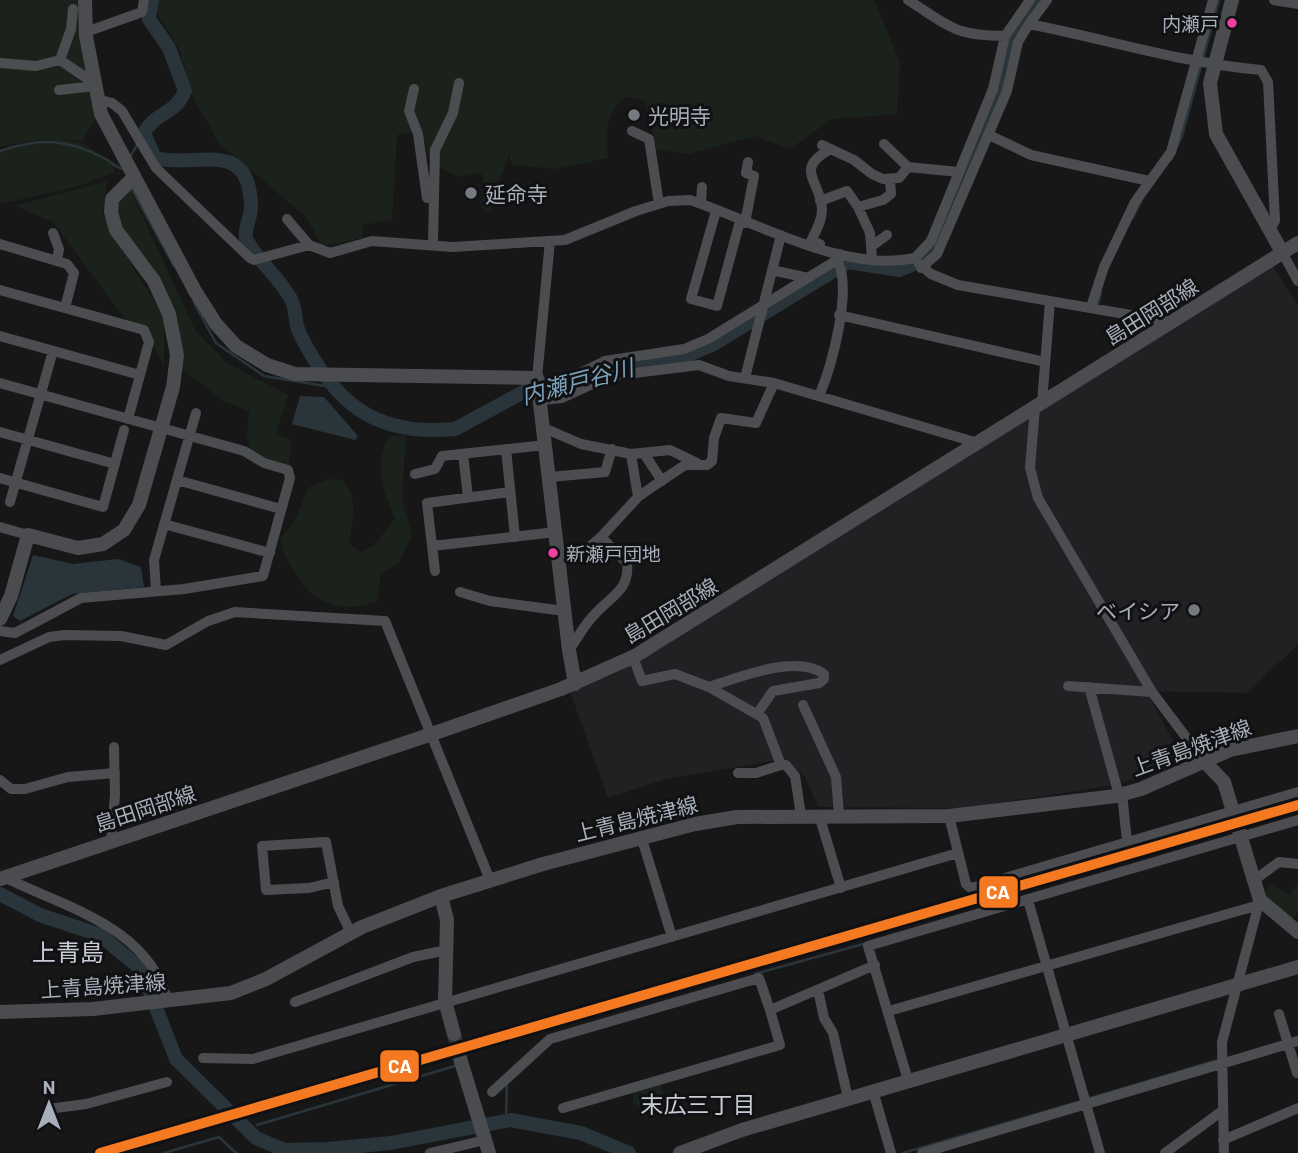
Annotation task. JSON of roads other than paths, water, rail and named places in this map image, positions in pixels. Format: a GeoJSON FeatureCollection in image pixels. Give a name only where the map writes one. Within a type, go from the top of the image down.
{"type":"FeatureCollection","features":[{"type":"Feature","properties":{"kind":"street"},"geometry":{"type":"LineString","coordinates":[[86,32],[142,12],[144,0]]}},
{"type":"Feature","properties":{"kind":"street"},"geometry":{"type":"LineString","coordinates":[[908,0],[920,4],[947,28],[960,33],[1005,37],[1018,42]]}},
{"type":"Feature","properties":{"kind":"street"},"geometry":{"type":"LineString","coordinates":[[785,237],[901,261],[915,258],[931,241],[968,151],[993,89],[1005,37],[1030,0]]}},
{"type":"Feature","properties":{"kind":"street"},"geometry":{"type":"LineString","coordinates":[[921,268],[937,254],[1007,91],[1018,42],[1047,0]]}},
{"type":"Feature","properties":{"kind":"street"},"geometry":{"type":"LineString","coordinates":[[1091,307],[1104,267],[1135,202],[1171,152],[1213,0]]}},
{"type":"Feature","properties":{"kind":"street"},"geometry":{"type":"LineString","coordinates":[[1232,0],[1215,63],[1210,101],[1216,134],[1298,281]]}},
{"type":"Feature","properties":{"kind":"street"},"geometry":{"type":"LineString","coordinates":[[1274,0],[1298,4]]}},
{"type":"Feature","properties":{"kind":"street"},"geometry":{"type":"LineString","coordinates":[[79,5],[95,89],[128,173],[195,291],[226,337],[246,354],[267,365],[314,376],[539,389],[562,398],[610,376],[686,364],[699,365],[729,376],[774,383],[978,443]]}},
{"type":"Feature","properties":{"kind":"street"},"geometry":{"type":"LineString","coordinates":[[60,60],[79,5]]}},
{"type":"Feature","properties":{"kind":"street"},"geometry":{"type":"LineString","coordinates":[[1028,24],[1086,34],[1121,47],[1261,70],[1268,82],[1275,221],[1269,231]]}},
{"type":"Feature","properties":{"kind":"street"},"geometry":{"type":"LineString","coordinates":[[0,63],[36,66],[60,60]]}},
{"type":"Feature","properties":{"kind":"street"},"geometry":{"type":"LineString","coordinates":[[60,60],[122,111],[156,168],[250,258],[309,245]]}},
{"type":"Feature","properties":{"kind":"street"},"geometry":{"type":"LineString","coordinates":[[430,244],[435,150],[453,113],[459,83]]}},
{"type":"Feature","properties":{"kind":"street"},"geometry":{"type":"LineString","coordinates":[[59,90],[95,89]]}},
{"type":"Feature","properties":{"kind":"street"},"geometry":{"type":"LineString","coordinates":[[414,89],[409,111],[418,134],[427,187],[430,244]]}},
{"type":"Feature","properties":{"kind":"street"},"geometry":{"type":"LineString","coordinates":[[632,131],[649,139],[659,204]]}},
{"type":"Feature","properties":{"kind":"street"},"geometry":{"type":"LineString","coordinates":[[989,135],[1031,155],[1149,181]]}},
{"type":"Feature","properties":{"kind":"street"},"geometry":{"type":"LineString","coordinates":[[884,144],[908,167],[959,172]]}},
{"type":"Feature","properties":{"kind":"street"},"geometry":{"type":"LineString","coordinates":[[811,241],[821,220],[820,201],[811,177],[811,167],[826,147],[854,160],[872,174],[890,179],[899,178],[908,167]]}},
{"type":"Feature","properties":{"kind":"street"},"geometry":{"type":"LineString","coordinates":[[968,151],[980,156]]}},
{"type":"Feature","properties":{"kind":"street"},"geometry":{"type":"LineString","coordinates":[[716,211],[691,299],[717,306],[754,176],[746,173],[748,162]]}},
{"type":"Feature","properties":{"kind":"street"},"geometry":{"type":"LineString","coordinates":[[0,527],[78,548],[103,544],[124,530],[136,514],[175,376],[175,334],[153,281],[112,221],[113,199],[128,173]]}},
{"type":"Feature","properties":{"kind":"street"},"geometry":{"type":"LineString","coordinates":[[859,207],[891,194],[890,179]]}},
{"type":"Feature","properties":{"kind":"street"},"geometry":{"type":"LineString","coordinates":[[701,204],[702,187]]}},
{"type":"Feature","properties":{"kind":"street"},"geometry":{"type":"LineString","coordinates":[[820,201],[848,191],[859,207],[870,233],[872,253]]}},
{"type":"Feature","properties":{"kind":"street"},"geometry":{"type":"LineString","coordinates":[[287,219],[309,245],[330,253],[372,241],[452,247],[565,240],[659,204],[690,200],[839,257]]}},
{"type":"Feature","properties":{"kind":"street"},"geometry":{"type":"LineString","coordinates":[[53,233],[59,249],[57,261]]}},
{"type":"Feature","properties":{"kind":"street"},"geometry":{"type":"LineString","coordinates":[[539,389],[564,381],[605,361],[684,349],[764,306],[839,257],[872,253],[887,235]]}},
{"type":"Feature","properties":{"kind":"street"},"geometry":{"type":"LineString","coordinates":[[745,378],[772,270],[785,237]]}},
{"type":"Feature","properties":{"kind":"street"},"geometry":{"type":"LineString","coordinates":[[550,241],[539,389],[575,684]]}},
{"type":"Feature","properties":{"kind":"street","name":"島田岡部線"},"geometry":{"type":"LineString","coordinates":[[2,878],[575,684],[633,657],[1298,243]]}},
{"type":"Feature","properties":{"kind":"street"},"geometry":{"type":"LineString","coordinates":[[0,244],[67,264],[74,273],[65,308]]}},
{"type":"Feature","properties":{"kind":"street"},"geometry":{"type":"LineString","coordinates":[[819,396],[830,370],[839,316],[843,272],[839,257]]}},
{"type":"Feature","properties":{"kind":"street"},"geometry":{"type":"LineString","coordinates":[[915,258],[921,268],[958,285],[1173,323]]}},
{"type":"Feature","properties":{"kind":"street"},"geometry":{"type":"LineString","coordinates":[[772,270],[808,278]]}},
{"type":"Feature","properties":{"kind":"street"},"geometry":{"type":"LineString","coordinates":[[0,290],[144,330],[149,342],[128,419]]}},
{"type":"Feature","properties":{"kind":"street"},"geometry":{"type":"LineString","coordinates":[[1050,301],[1045,362],[1030,468],[1038,498],[1152,692],[1204,761],[1224,782],[1234,808],[1259,903],[1236,985],[1220,1058],[1224,1153]]}},
{"type":"Feature","properties":{"kind":"street"},"geometry":{"type":"LineString","coordinates":[[839,316],[1045,362]]}},
{"type":"Feature","properties":{"kind":"street"},"geometry":{"type":"LineString","coordinates":[[0,336],[140,375]]}},
{"type":"Feature","properties":{"kind":"street"},"geometry":{"type":"LineString","coordinates":[[10,502],[52,351]]}},
{"type":"Feature","properties":{"kind":"street"},"geometry":{"type":"LineString","coordinates":[[0,383],[244,451],[264,463],[288,470],[290,478],[263,576],[81,598],[15,634],[0,631]]}},
{"type":"Feature","properties":{"kind":"street"},"geometry":{"type":"LineString","coordinates":[[558,556],[589,547],[638,497],[685,466],[712,461],[714,438],[721,418],[756,423],[774,383]]}},
{"type":"Feature","properties":{"kind":"street"},"geometry":{"type":"LineString","coordinates":[[156,591],[154,560],[196,413]]}},
{"type":"Feature","properties":{"kind":"street"},"geometry":{"type":"LineString","coordinates":[[544,428],[581,444],[645,455],[670,450],[702,464]]}},
{"type":"Feature","properties":{"kind":"street"},"geometry":{"type":"LineString","coordinates":[[0,478],[103,507],[124,430]]}},
{"type":"Feature","properties":{"kind":"street"},"geometry":{"type":"LineString","coordinates":[[0,432],[115,464]]}},
{"type":"Feature","properties":{"kind":"street"},"geometry":{"type":"LineString","coordinates":[[415,474],[435,469],[442,456],[546,445]]}},
{"type":"Feature","properties":{"kind":"street"},"geometry":{"type":"LineString","coordinates":[[506,449],[515,537]]}},
{"type":"Feature","properties":{"kind":"street"},"geometry":{"type":"LineString","coordinates":[[550,477],[605,472],[612,449]]}},
{"type":"Feature","properties":{"kind":"street"},"geometry":{"type":"LineString","coordinates":[[463,454],[468,497]]}},
{"type":"Feature","properties":{"kind":"street"},"geometry":{"type":"LineString","coordinates":[[631,454],[638,497]]}},
{"type":"Feature","properties":{"kind":"street"},"geometry":{"type":"LineString","coordinates":[[645,455],[662,481]]}},
{"type":"Feature","properties":{"kind":"street"},"geometry":{"type":"LineString","coordinates":[[177,480],[281,509]]}},
{"type":"Feature","properties":{"kind":"street"},"geometry":{"type":"LineString","coordinates":[[435,571],[427,503],[510,492]]}},
{"type":"Feature","properties":{"kind":"street"},"geometry":{"type":"LineString","coordinates":[[164,524],[270,553]]}},
{"type":"Feature","properties":{"kind":"street"},"geometry":{"type":"LineString","coordinates":[[432,546],[556,532]]}},
{"type":"Feature","properties":{"kind":"street"},"geometry":{"type":"LineString","coordinates":[[0,619],[11,596],[28,535]]}},
{"type":"Feature","properties":{"kind":"street"},"geometry":{"type":"LineString","coordinates":[[569,650],[596,613],[620,592],[626,579],[627,563],[609,549],[601,537]]}},
{"type":"Feature","properties":{"kind":"street"},"geometry":{"type":"LineString","coordinates":[[460,592],[490,601],[564,611]]}},
{"type":"Feature","properties":{"kind":"street"},"geometry":{"type":"LineString","coordinates":[[0,660],[49,637],[65,635],[121,636],[166,645],[208,621],[235,612],[385,621],[490,880]]}},
{"type":"Feature","properties":{"kind":"street"},"geometry":{"type":"LineString","coordinates":[[633,657],[642,681],[675,674],[709,687],[763,718],[781,765]]}},
{"type":"Feature","properties":{"kind":"street"},"geometry":{"type":"LineString","coordinates":[[709,687],[767,669],[793,666],[824,674],[824,679],[819,683],[773,691],[757,714]]}},
{"type":"Feature","properties":{"kind":"street"},"geometry":{"type":"LineString","coordinates":[[1068,686],[1152,692]]}},
{"type":"Feature","properties":{"kind":"street"},"geometry":{"type":"LineString","coordinates":[[1089,687],[1120,794],[1127,841]]}},
{"type":"Feature","properties":{"kind":"street"},"geometry":{"type":"LineString","coordinates":[[803,705],[836,778],[839,815]]}},
{"type":"Feature","properties":{"kind":"street","name":"上青島焼津線"},"geometry":{"type":"LineString","coordinates":[[0,1012],[137,1005],[231,993],[266,979],[351,933],[441,896],[641,836],[737,817],[819,814],[949,816],[1120,794],[1250,745],[1298,736]]}},
{"type":"Feature","properties":{"kind":"street"},"geometry":{"type":"LineString","coordinates":[[111,842],[116,773],[114,747]]}},
{"type":"Feature","properties":{"kind":"street"},"geometry":{"type":"LineString","coordinates":[[738,773],[757,773],[786,765],[795,776],[801,815]]}},
{"type":"Feature","properties":{"kind":"street"},"geometry":{"type":"LineString","coordinates":[[0,780],[11,789],[25,789],[68,777],[116,773]]}},
{"type":"Feature","properties":{"kind":"street"},"geometry":{"type":"LineString","coordinates":[[949,816],[966,884],[971,888],[1234,808],[1298,792]]}},
{"type":"Feature","properties":{"kind":"street"},"geometry":{"type":"LineString","coordinates":[[819,814],[841,888]]}},
{"type":"Feature","properties":{"kind":"street"},"geometry":{"type":"LineString","coordinates":[[908,1080],[868,946],[1298,820]]}},
{"type":"Feature","properties":{"kind":"street"},"geometry":{"type":"LineString","coordinates":[[641,836],[671,937]]}},
{"type":"Feature","properties":{"kind":"street"},"geometry":{"type":"LineString","coordinates":[[334,882],[309,888],[266,890],[262,846],[326,842],[334,882],[338,906],[351,933]]}},
{"type":"Feature","properties":{"kind":"street"},"geometry":{"type":"LineString","coordinates":[[204,1058],[253,1059],[958,853]]}},
{"type":"Feature","properties":{"kind":"street"},"geometry":{"type":"LineString","coordinates":[[1253,881],[1279,862],[1298,864]]}},
{"type":"Feature","properties":{"kind":"street"},"geometry":{"type":"LineString","coordinates":[[2,878],[118,931],[148,962],[164,987],[168,1002]]}},
{"type":"Feature","properties":{"kind":"street"},"geometry":{"type":"LineString","coordinates":[[441,896],[447,920],[445,1001],[454,1034]]}},
{"type":"Feature","properties":{"kind":"street"},"geometry":{"type":"LineString","coordinates":[[1028,900],[1100,1153]]}},
{"type":"Feature","properties":{"kind":"street"},"geometry":{"type":"LineString","coordinates":[[1259,903],[1298,932]]}},
{"type":"Feature","properties":{"kind":"street"},"geometry":{"type":"LineString","coordinates":[[889,1011],[1259,903]]}},
{"type":"Feature","properties":{"kind":"street"},"geometry":{"type":"LineString","coordinates":[[295,1002],[413,957],[447,950]]}},
{"type":"Feature","properties":{"kind":"street"},"geometry":{"type":"LineString","coordinates":[[769,1010],[875,965]]}},
{"type":"Feature","properties":{"kind":"street"},"geometry":{"type":"LineString","coordinates":[[680,1153],[742,1130],[848,1098],[1298,967]]}},
{"type":"Feature","properties":{"kind":"street"},"geometry":{"type":"LineString","coordinates":[[492,1092],[550,1039],[759,978],[780,1045],[563,1108]]}},
{"type":"Feature","properties":{"kind":"street"},"geometry":{"type":"LineString","coordinates":[[818,989],[824,1018],[833,1033],[848,1098]]}},
{"type":"Feature","properties":{"kind":"street"},"geometry":{"type":"LineString","coordinates":[[1279,1014],[1290,1041],[1297,1073]]}},
{"type":"Feature","properties":{"kind":"street"},"geometry":{"type":"LineString","coordinates":[[922,1153],[1084,1099],[1220,1058],[1290,1041]]}},
{"type":"Feature","properties":{"kind":"street"},"geometry":{"type":"LineString","coordinates":[[430,1153],[486,1143],[460,1058]]}},
{"type":"Feature","properties":{"kind":"street"},"geometry":{"type":"LineString","coordinates":[[48,1109],[86,1104],[167,1082]]}},
{"type":"Feature","properties":{"kind":"street"},"geometry":{"type":"LineString","coordinates":[[873,1091],[891,1151]]}},
{"type":"Feature","properties":{"kind":"street"},"geometry":{"type":"LineString","coordinates":[[1223,1139],[1298,1108]]}},
{"type":"Feature","properties":{"kind":"street"},"geometry":{"type":"LineString","coordinates":[[1165,1153],[1222,1111]]}},
{"type":"Feature","properties":{"kind":"waterway","name":"内瀬戸谷川"},"geometry":{"type":"LineString","coordinates":[[152,0],[149,19],[169,48],[185,91],[176,105],[154,121],[144,133],[155,158],[218,160],[231,163],[241,171],[248,185],[251,207],[246,239],[291,299],[300,334],[327,379],[360,410],[380,421],[427,430],[455,429],[527,390],[557,389],[573,385],[599,371],[688,355],[714,344],[848,262],[899,270],[926,259],[935,247],[1000,88],[1011,43],[1040,0]]}},
{"type":"Feature","properties":{"kind":"waterway"},"geometry":{"type":"LineString","coordinates":[[1171,160],[1182,136],[1219,0]]}},
{"type":"Feature","properties":{"kind":"waterway"},"geometry":{"type":"LineString","coordinates":[[0,151],[29,144],[54,142],[92,152],[123,169]]}},
{"type":"Feature","properties":{"kind":"waterway"},"geometry":{"type":"LineString","coordinates":[[130,157],[137,145]]}},
{"type":"Feature","properties":{"kind":"waterway"},"geometry":{"type":"LineString","coordinates":[[130,186],[174,266]]}},
{"type":"Feature","properties":{"kind":"waterway"},"geometry":{"type":"LineString","coordinates":[[1133,218],[1142,199]]}},
{"type":"Feature","properties":{"kind":"waterway"},"geometry":{"type":"LineString","coordinates":[[1098,305],[1101,292]]}},
{"type":"Feature","properties":{"kind":"waterway"},"geometry":{"type":"LineString","coordinates":[[194,303],[216,343],[264,376],[331,387]]}},
{"type":"Feature","properties":{"kind":"waterway"},"geometry":{"type":"LineString","coordinates":[[0,894],[40,915],[100,935],[141,969],[176,1059],[256,1138],[284,1150],[391,1143],[510,1120],[581,1133],[629,1153]]}},
{"type":"Feature","properties":{"kind":"waterway"},"geometry":{"type":"LineString","coordinates":[[755,974],[867,943]]}},
{"type":"Feature","properties":{"kind":"waterway"},"geometry":{"type":"LineString","coordinates":[[1087,1099],[1218,1060]]}},
{"type":"Feature","properties":{"kind":"waterway"},"geometry":{"type":"LineString","coordinates":[[257,1125],[455,1066]]}},
{"type":"Feature","properties":{"kind":"waterway"},"geometry":{"type":"LineString","coordinates":[[506,1120],[507,1082]]}},
{"type":"Feature","properties":{"kind":"waterway"},"geometry":{"type":"LineString","coordinates":[[903,1153],[1081,1101]]}},
{"type":"Feature","properties":{"kind":"waterway"},"geometry":{"type":"LineString","coordinates":[[164,1153],[219,1137],[236,1153]]}},
{"type":"Feature","properties":{"kind":"waterway"},"geometry":{"type":"LineString","coordinates":[[347,1153],[348,1147]]}},
{"type":"Feature","properties":{"kind":"tunnel"},"geometry":{"type":"LineString","coordinates":[[454,1034],[460,1058]]}},
{"type":"Feature","properties":{"kind":"place","name":"内瀬戸"},"geometry":{"type":"Point","coordinates":[1232,23]}},
{"type":"Feature","properties":{"kind":"place","name":"光明寺"},"geometry":{"type":"Point","coordinates":[634,115]}},
{"type":"Feature","properties":{"kind":"place","name":"延命寺"},"geometry":{"type":"Point","coordinates":[471,193]}},
{"type":"Feature","properties":{"kind":"place","name":"新瀬戸団地"},"geometry":{"type":"Point","coordinates":[553,553]}},
{"type":"Feature","properties":{"kind":"place","name":"ベイシア"},"geometry":{"type":"Point","coordinates":[1194,610]}},
{"type":"Feature","properties":{"kind":"district","name":"上青島"},"geometry":{"type":"Point","coordinates":[68,951]}},
{"type":"Feature","properties":{"kind":"district","name":"末広三丁目"},"geometry":{"type":"Point","coordinates":[698,1104]}}]}
